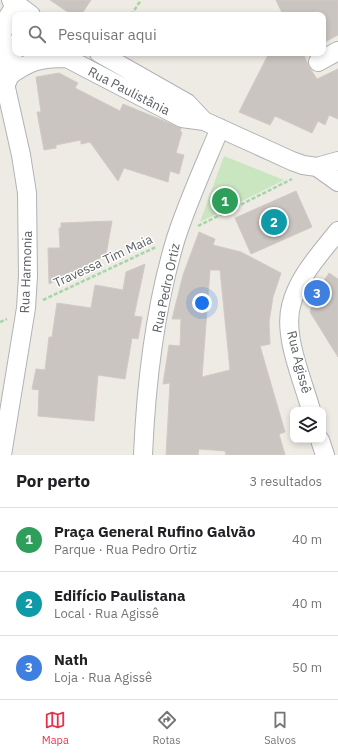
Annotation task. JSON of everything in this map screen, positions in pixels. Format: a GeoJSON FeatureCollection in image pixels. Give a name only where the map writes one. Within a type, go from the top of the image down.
{"type":"FeatureCollection","features":[{"type":"Feature","properties":{"kind":"street"},"geometry":{"type":"LineString","coordinates":[[0,43],[13,2],[27,12]]}},
{"type":"Feature","properties":{"kind":"street"},"geometry":{"type":"LineString","coordinates":[[318,62],[338,51]]}},
{"type":"Feature","properties":{"kind":"street","name":"Rua Harmonia"},"geometry":{"type":"LineString","coordinates":[[4,77],[12,53]]}},
{"type":"Feature","properties":{"kind":"street"},"geometry":{"type":"LineString","coordinates":[[4,77],[25,64],[42,58],[55,56]]}},
{"type":"Feature","properties":{"kind":"street","name":"Rua Paulistânia"},"geometry":{"type":"LineString","coordinates":[[63,56],[182,118],[212,124],[298,163],[317,167],[338,182]]}},
{"type":"Feature","properties":{"kind":"street","name":"Rua Paulistânia"},"geometry":{"type":"LineString","coordinates":[[104,56],[187,103],[212,124]]}},
{"type":"Feature","properties":{"kind":"street","name":"Rua Harmonia"},"geometry":{"type":"LineString","coordinates":[[0,59],[21,155],[26,192],[28,276],[26,308],[2,455]]}},
{"type":"Feature","properties":{"kind":"street","name":"Rua Pedro Ortiz"},"geometry":{"type":"LineString","coordinates":[[143,455],[145,407],[159,314],[176,237],[212,124]]}},
{"type":"Feature","properties":{"kind":"street"},"geometry":{"type":"LineString","coordinates":[[317,167],[338,161]]}},
{"type":"Feature","properties":{"kind":"street","name":"Rua Agissê"},"geometry":{"type":"LineString","coordinates":[[310,407],[294,351],[290,328],[291,307],[298,287],[308,269],[338,232]]}},
{"type":"Feature","properties":{"kind":"street"},"geometry":{"type":"LineString","coordinates":[[321,443],[325,455]]}},
{"type":"Feature","properties":{"kind":"path"},"geometry":{"type":"LineString","coordinates":[[133,12],[141,0]]}},
{"type":"Feature","properties":{"kind":"path","name":"Travessa Tim Maia"},"geometry":{"type":"LineString","coordinates":[[26,308],[176,237],[317,167]]}},
{"type":"Feature","properties":{"kind":"green space"},"geometry":{"type":"Polygon","coordinates":[[[224,156],[284,180],[200,222],[224,156]]]}},
{"type":"Feature","properties":{"kind":"building"},"geometry":{"type":"Polygon","coordinates":[[[50,0],[91,0],[83,12],[68,12],[50,0]]]}},
{"type":"Feature","properties":{"kind":"building"},"geometry":{"type":"Polygon","coordinates":[[[276,0],[338,0],[338,35],[326,41],[326,12],[282,12],[276,0]]]}},
{"type":"Feature","properties":{"kind":"building"},"geometry":{"type":"Polygon","coordinates":[[[267,56],[304,56],[317,79],[338,69],[338,119],[329,115],[325,125],[318,121],[312,133],[275,116],[270,125],[239,112],[267,56]]]}},
{"type":"Feature","properties":{"kind":"building"},"geometry":{"type":"Polygon","coordinates":[[[59,73],[78,83],[75,88],[120,111],[123,104],[181,128],[180,132],[182,132],[176,153],[184,155],[179,174],[170,171],[168,182],[124,168],[118,181],[90,142],[81,144],[81,140],[56,145],[56,148],[44,150],[37,112],[41,112],[36,77],[59,73]]]}},
{"type":"Feature","properties":{"kind":"building"},"geometry":{"type":"Polygon","coordinates":[[[296,191],[312,227],[251,254],[235,218],[296,191]]]}},
{"type":"Feature","properties":{"kind":"building"},"geometry":{"type":"Polygon","coordinates":[[[112,221],[106,255],[49,284],[48,248],[60,248],[59,228],[61,228],[61,223],[112,221]]]}},
{"type":"Feature","properties":{"kind":"building"},"geometry":{"type":"Polygon","coordinates":[[[199,232],[215,239],[213,245],[241,252],[281,273],[273,297],[269,322],[270,344],[260,346],[285,432],[279,434],[285,455],[226,455],[225,451],[199,449],[198,455],[166,455],[170,383],[163,384],[169,345],[180,346],[181,319],[172,319],[183,275],[199,232]],[[210,270],[202,377],[230,370],[220,270],[210,270]]]}},
{"type":"Feature","properties":{"kind":"building"},"geometry":{"type":"Polygon","coordinates":[[[145,264],[134,316],[142,317],[138,339],[132,338],[125,379],[98,375],[94,421],[38,416],[39,390],[32,389],[36,369],[45,370],[49,337],[52,337],[57,303],[91,308],[95,285],[123,290],[126,272],[145,264]]]}},
{"type":"Feature","properties":{"kind":"building"},"geometry":{"type":"Polygon","coordinates":[[[329,273],[338,279],[338,357],[310,312],[315,294],[329,273]]]}},
{"type":"Feature","properties":{"kind":"place","name":"Praça General Rufino Galvão"},"geometry":{"type":"Point","coordinates":[225,201]}},
{"type":"Feature","properties":{"kind":"place","name":"Edifício Paulistana"},"geometry":{"type":"Point","coordinates":[274,222]}},
{"type":"Feature","properties":{"kind":"place","name":"Nath"},"geometry":{"type":"Point","coordinates":[317,293]}}]}
